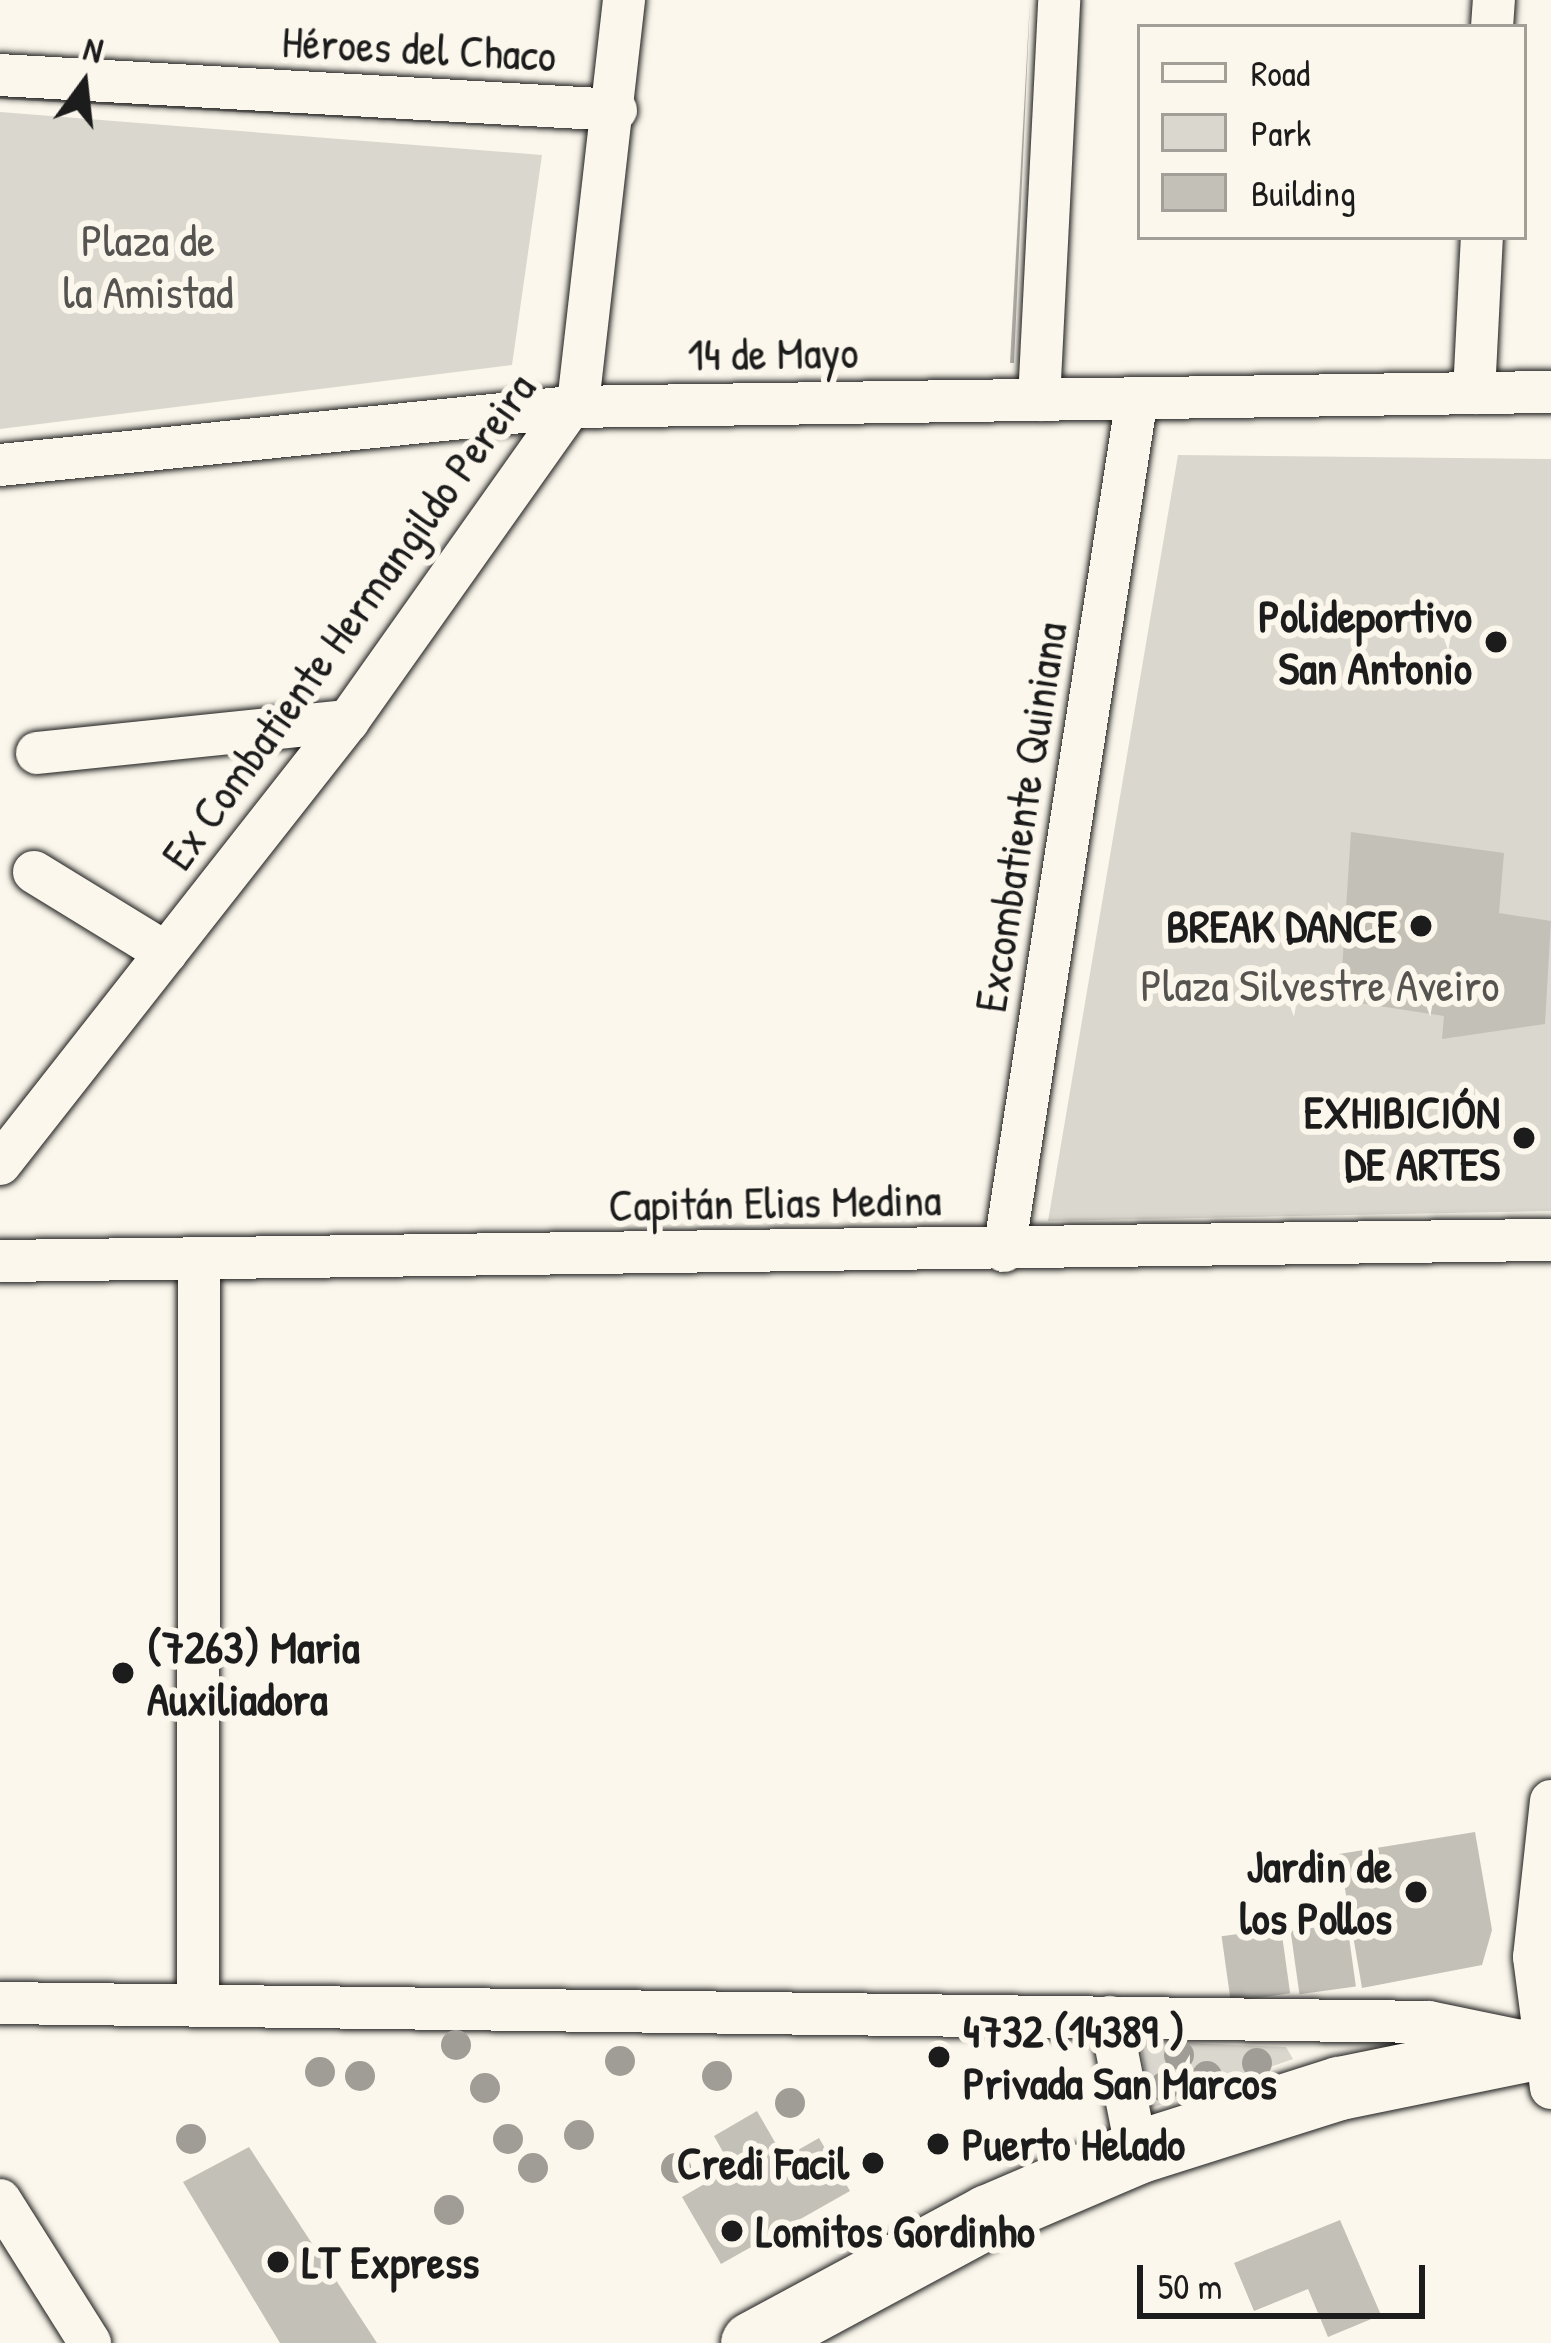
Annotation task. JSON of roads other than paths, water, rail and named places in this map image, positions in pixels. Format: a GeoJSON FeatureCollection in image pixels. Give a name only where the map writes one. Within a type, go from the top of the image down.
{"type":"FeatureCollection","features":[{"type":"Feature","properties":{"kind":"highway"},"geometry":{"type":"LineString","coordinates":[[752,2343],[969,2226],[1137,2152],[1339,2088],[1549,2060]]}},
{"type":"Feature","properties":{"kind":"street","name":"Ex Combatiente Hermangildo Pereira"},"geometry":{"type":"LineString","coordinates":[[0,1164],[347,721],[571,407],[616,110],[624,0]]}},
{"type":"Feature","properties":{"kind":"street"},"geometry":{"type":"LineString","coordinates":[[1039,400],[1058,0]]}},
{"type":"Feature","properties":{"kind":"street","name":"Héroes del Chaco"},"geometry":{"type":"LineString","coordinates":[[0,75],[616,110]]}},
{"type":"Feature","properties":{"kind":"street"},"geometry":{"type":"LineString","coordinates":[[1474,393],[1482,240]]}},
{"type":"Feature","properties":{"kind":"street","name":"14 de Mayo"},"geometry":{"type":"LineString","coordinates":[[0,464],[571,407],[1551,392]]}},
{"type":"Feature","properties":{"kind":"street","name":"Excombatiente Quiniana"},"geometry":{"type":"LineString","coordinates":[[1004,1251],[1137,398]]}},
{"type":"Feature","properties":{"kind":"street"},"geometry":{"type":"LineString","coordinates":[[37,753],[347,721]]}},
{"type":"Feature","properties":{"kind":"street"},"geometry":{"type":"LineString","coordinates":[[34,872],[166,952]]}},
{"type":"Feature","properties":{"kind":"street","name":"Capitán Elias Medina"},"geometry":{"type":"LineString","coordinates":[[0,1261],[1551,1240]]}},
{"type":"Feature","properties":{"kind":"street"},"geometry":{"type":"LineString","coordinates":[[198,2005],[199,1259]]}},
{"type":"Feature","properties":{"kind":"street"},"geometry":{"type":"LineString","coordinates":[[0,2003],[1429,2022],[1549,2060],[1534,1957],[1551,1801]]}},
{"type":"Feature","properties":{"kind":"street"},"geometry":{"type":"LineString","coordinates":[[1110,2017],[1137,2152]]}},
{"type":"Feature","properties":{"kind":"street"},"geometry":{"type":"LineString","coordinates":[[0,2200],[90,2343]]}},
{"type":"Feature","properties":{"kind":"place","name":"Polideportivo San Antonio"},"geometry":{"type":"Point","coordinates":[1496,642]}},
{"type":"Feature","properties":{"kind":"place","name":"BREAK DANCE"},"geometry":{"type":"Point","coordinates":[1421,926]}},
{"type":"Feature","properties":{"kind":"place","name":"EXHIBICIÓN DE ARTES"},"geometry":{"type":"Point","coordinates":[1524,1138]}},
{"type":"Feature","properties":{"kind":"place","name":"(7263) Maria Auxiliadora"},"geometry":{"type":"Point","coordinates":[123,1673]}},
{"type":"Feature","properties":{"kind":"place","name":"Jardin de los Pollos"},"geometry":{"type":"Point","coordinates":[1416,1892]}},
{"type":"Feature","properties":{"kind":"place","name":"4732 (14389 ) Privada San Marcos"},"geometry":{"type":"Point","coordinates":[939,2057]}},
{"type":"Feature","properties":{"kind":"place","name":"Puerto Helado"},"geometry":{"type":"Point","coordinates":[938,2144]}},
{"type":"Feature","properties":{"kind":"place","name":"Credi Facil"},"geometry":{"type":"Point","coordinates":[873,2163]}},
{"type":"Feature","properties":{"kind":"place","name":"Lomitos Gordinho"},"geometry":{"type":"Point","coordinates":[732,2231]}},
{"type":"Feature","properties":{"kind":"place","name":"LT Express"},"geometry":{"type":"Point","coordinates":[278,2262]}},
{"type":"Feature","properties":{"kind":"park label","name":"Plaza de la Amistad"},"geometry":{"type":"Point","coordinates":[148,266]}},
{"type":"Feature","properties":{"kind":"park label","name":"Plaza Silvestre Aveiro"},"geometry":{"type":"Point","coordinates":[1320,985]}}]}
